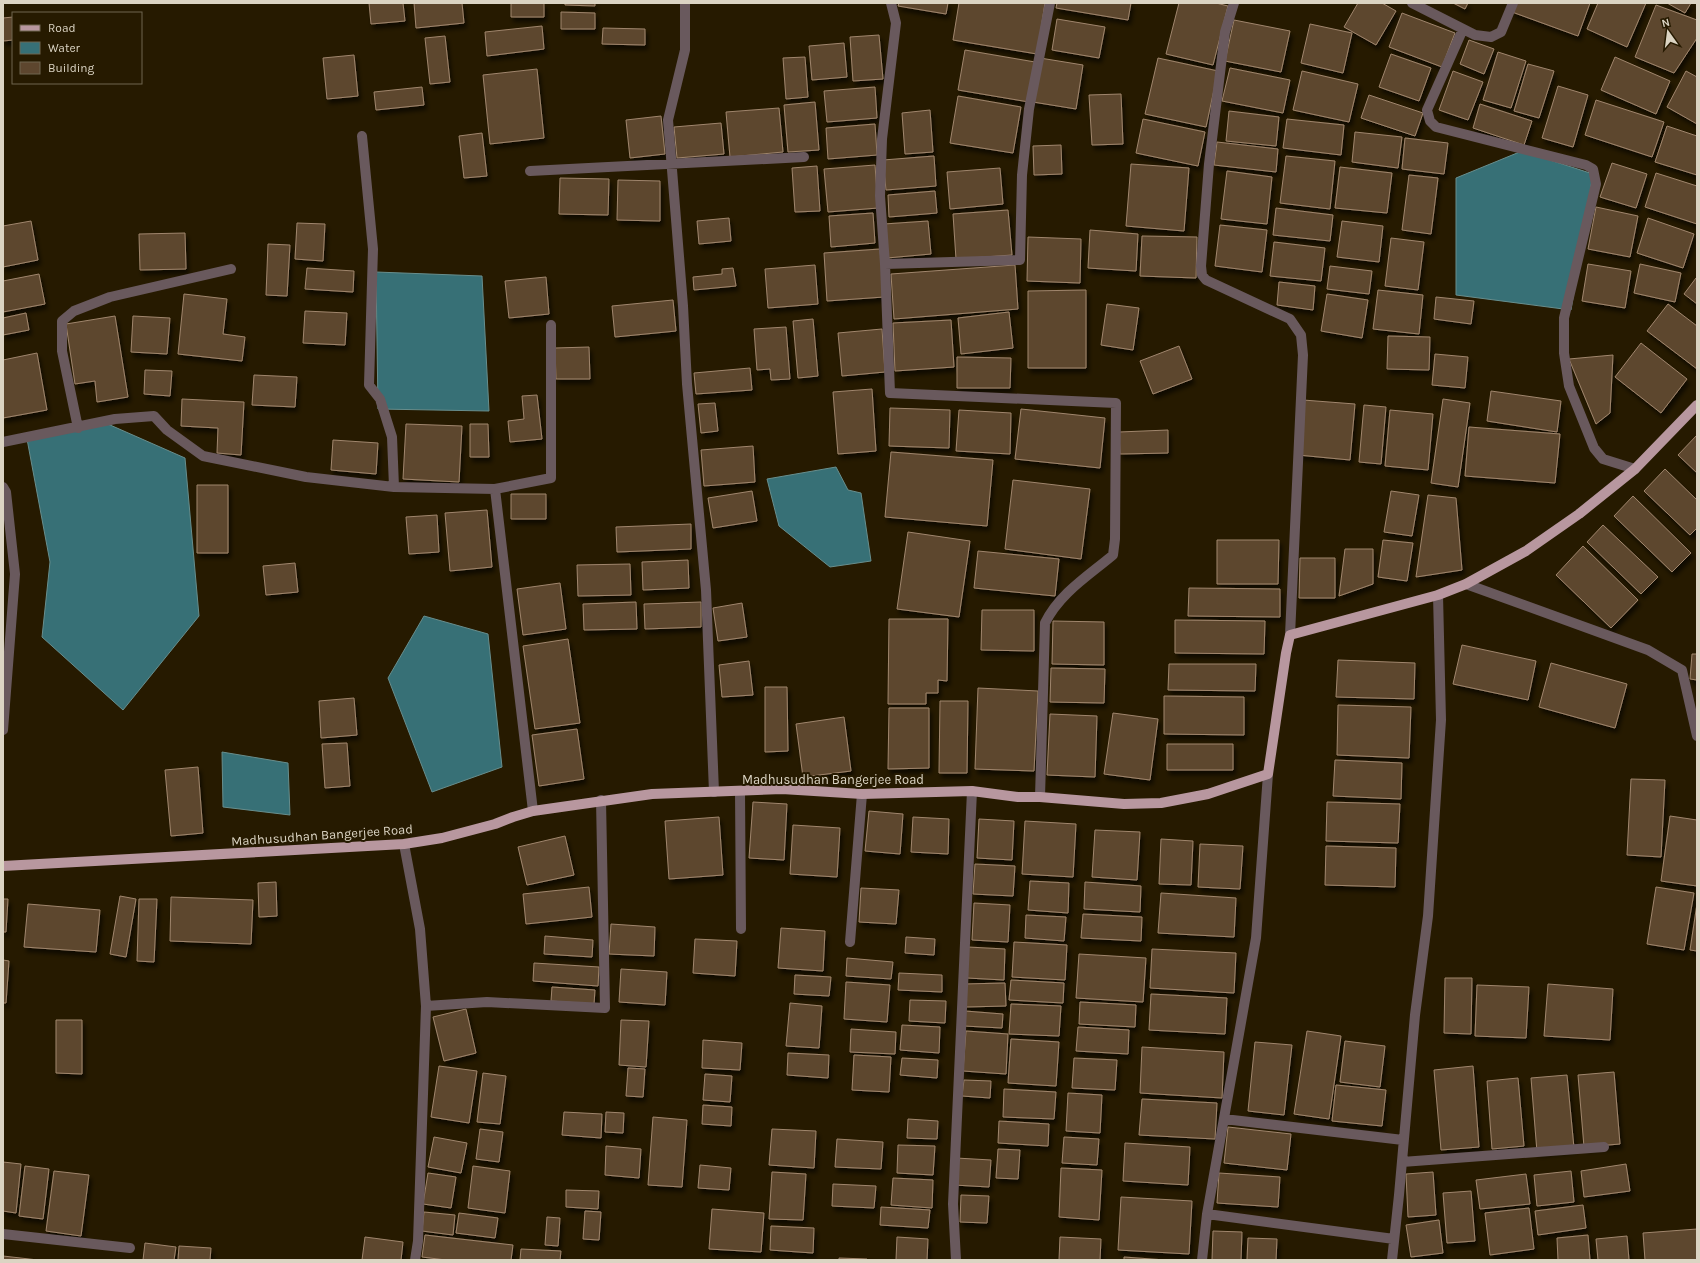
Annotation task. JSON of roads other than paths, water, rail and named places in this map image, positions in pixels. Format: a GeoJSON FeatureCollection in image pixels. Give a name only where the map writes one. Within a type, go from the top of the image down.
{"type":"FeatureCollection","features":[{"type":"Feature","properties":{"kind":"main road"},"geometry":{"type":"LineString","coordinates":[[1268,774],[1290,635],[1438,595],[1466,584],[1532,547],[1579,514],[1635,469],[1697,405]]}},
{"type":"Feature","properties":{"kind":"main road","name":"Madhusudhan Bangerjee Road"},"geometry":{"type":"LineString","coordinates":[[3,866],[404,844],[442,838],[495,824],[532,811],[601,800],[652,794],[782,789],[862,794],[972,791],[1018,797],[1040,797],[1124,804],[1161,803],[1208,794],[1268,774]]}},
{"type":"Feature","properties":{"kind":"street"},"geometry":{"type":"LineString","coordinates":[[685,3],[685,50],[668,120],[683,306],[687,384],[706,590],[714,792]]}},
{"type":"Feature","properties":{"kind":"street"},"geometry":{"type":"LineString","coordinates":[[891,3],[896,22],[882,140],[880,196],[885,264],[890,393],[1116,403],[1115,539],[1113,555],[1073,586],[1052,610],[1045,623],[1040,797]]}},
{"type":"Feature","properties":{"kind":"street"},"geometry":{"type":"LineString","coordinates":[[885,264],[1020,260],[1022,175],[1029,109],[1050,3]]}},
{"type":"Feature","properties":{"kind":"street"},"geometry":{"type":"LineString","coordinates":[[1234,3],[1225,32],[1209,164],[1201,266],[1202,275],[1206,280],[1290,319],[1301,335],[1303,355],[1290,635]]}},
{"type":"Feature","properties":{"kind":"street"},"geometry":{"type":"LineString","coordinates":[[1412,3],[1475,35],[1491,37],[1501,32],[1512,3]]}},
{"type":"Feature","properties":{"kind":"street"},"geometry":{"type":"LineString","coordinates":[[1463,29],[1427,110],[1430,121],[1436,126],[1586,165],[1593,169],[1596,184],[1564,318],[1564,353],[1569,386],[1594,448],[1603,459],[1635,469]]}},
{"type":"Feature","properties":{"kind":"street"},"geometry":{"type":"LineString","coordinates":[[362,136],[373,249],[369,385],[380,399],[392,437],[394,487]]}},
{"type":"Feature","properties":{"kind":"street"},"geometry":{"type":"LineString","coordinates":[[530,171],[804,157]]}},
{"type":"Feature","properties":{"kind":"street"},"geometry":{"type":"LineString","coordinates":[[78,428],[62,351],[62,321],[74,311],[110,297],[231,269]]}},
{"type":"Feature","properties":{"kind":"street"},"geometry":{"type":"LineString","coordinates":[[3,442],[78,428],[115,419],[154,416],[167,430],[204,456],[306,477],[394,487],[495,489],[551,478],[551,325]]}},
{"type":"Feature","properties":{"kind":"street"},"geometry":{"type":"LineString","coordinates":[[3,487],[6,492],[15,574],[3,730]]}},
{"type":"Feature","properties":{"kind":"street"},"geometry":{"type":"LineString","coordinates":[[495,489],[532,811]]}},
{"type":"Feature","properties":{"kind":"street"},"geometry":{"type":"LineString","coordinates":[[1466,584],[1648,650],[1682,670],[1697,736]]}},
{"type":"Feature","properties":{"kind":"street"},"geometry":{"type":"LineString","coordinates":[[1392,1260],[1415,1015],[1428,916],[1440,728],[1438,595]]}},
{"type":"Feature","properties":{"kind":"street"},"geometry":{"type":"LineString","coordinates":[[1202,1260],[1207,1214],[1256,938],[1268,774]]}},
{"type":"Feature","properties":{"kind":"street"},"geometry":{"type":"LineString","coordinates":[[740,790],[741,929]]}},
{"type":"Feature","properties":{"kind":"street"},"geometry":{"type":"LineString","coordinates":[[956,1260],[953,1204],[972,791]]}},
{"type":"Feature","properties":{"kind":"street"},"geometry":{"type":"LineString","coordinates":[[850,942],[862,794]]}},
{"type":"Feature","properties":{"kind":"street"},"geometry":{"type":"LineString","coordinates":[[426,1006],[487,1002],[605,1008],[601,800]]}},
{"type":"Feature","properties":{"kind":"street"},"geometry":{"type":"LineString","coordinates":[[404,844],[420,929],[426,1006],[418,1241],[415,1260]]}},
{"type":"Feature","properties":{"kind":"street"},"geometry":{"type":"LineString","coordinates":[[1224,1119],[1403,1140]]}},
{"type":"Feature","properties":{"kind":"street"},"geometry":{"type":"LineString","coordinates":[[1402,1162],[1604,1147]]}},
{"type":"Feature","properties":{"kind":"street"},"geometry":{"type":"LineString","coordinates":[[1207,1214],[1394,1239]]}},
{"type":"Feature","properties":{"kind":"street"},"geometry":{"type":"LineString","coordinates":[[3,1234],[130,1248]]}},
{"type":"Feature","properties":{"kind":"water"},"geometry":{"type":"Polygon","coordinates":[[[1522,151],[1593,174],[1571,310],[1456,295],[1456,178],[1522,151]]]}},
{"type":"Feature","properties":{"kind":"water"},"geometry":{"type":"Polygon","coordinates":[[[376,272],[482,276],[489,411],[378,409],[376,272]]]}},
{"type":"Feature","properties":{"kind":"water"},"geometry":{"type":"Polygon","coordinates":[[[101,421],[185,458],[199,616],[123,710],[42,637],[50,562],[27,439],[101,421]]]}},
{"type":"Feature","properties":{"kind":"water"},"geometry":{"type":"Polygon","coordinates":[[[836,467],[848,490],[861,493],[871,561],[830,567],[779,526],[767,479],[836,467]]]}},
{"type":"Feature","properties":{"kind":"water"},"geometry":{"type":"Polygon","coordinates":[[[424,616],[488,634],[502,767],[432,792],[388,678],[424,616]]]}},
{"type":"Feature","properties":{"kind":"water"},"geometry":{"type":"Polygon","coordinates":[[[222,752],[288,763],[290,815],[223,807],[222,752]]]}}]}
